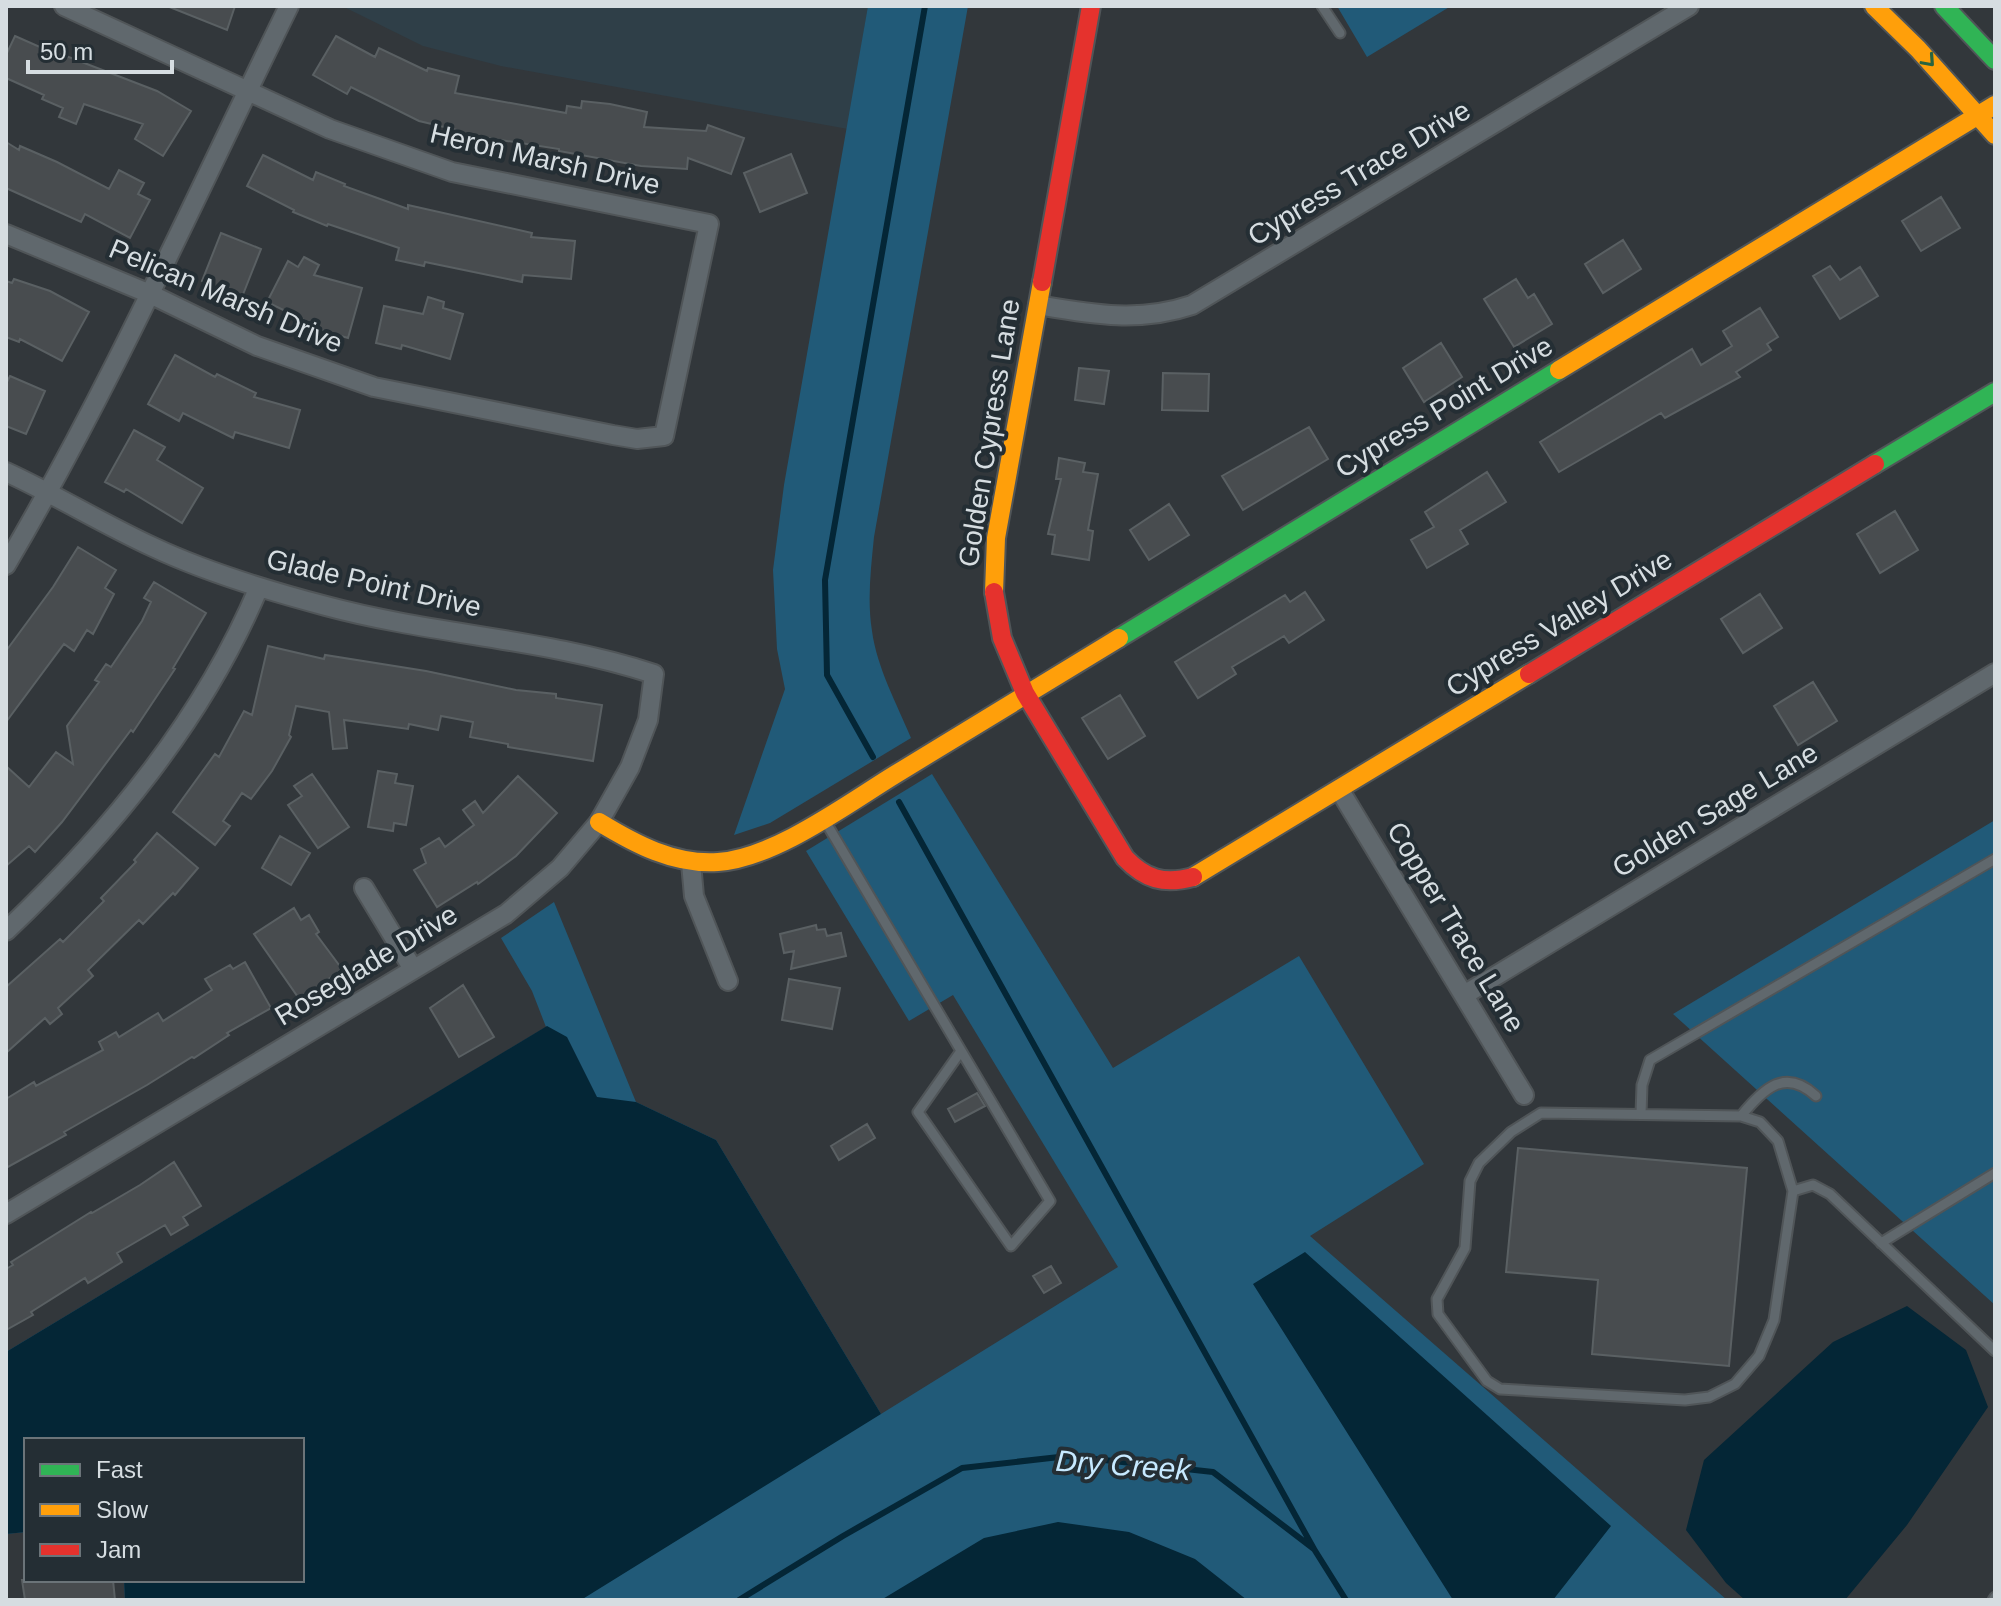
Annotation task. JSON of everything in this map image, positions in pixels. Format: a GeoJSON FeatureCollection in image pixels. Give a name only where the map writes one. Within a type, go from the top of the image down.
{"type":"FeatureCollection","features":[{"type":"Feature","properties":{"kind":"street","name":"Heron Marsh Drive"},"geometry":{"type":"LineString","coordinates":[[64,6],[330,129],[452,172],[709,224],[664,436]]}},
{"type":"Feature","properties":{"kind":"street"},"geometry":{"type":"LineString","coordinates":[[6,565],[48,494],[150,294],[289,6]]}},
{"type":"Feature","properties":{"kind":"street","name":"Golden Cypress Lane"},"geometry":{"type":"LineString","coordinates":[[1091,6],[996,538],[993,588],[1002,638],[1025,693],[1125,858],[1147,878]]}},
{"type":"Feature","properties":{"kind":"street","name":"Cypress Trace Drive"},"geometry":{"type":"LineString","coordinates":[[1038,305],[1109,317],[1172,312],[1192,305],[1689,6]]}},
{"type":"Feature","properties":{"kind":"street"},"geometry":{"type":"LineString","coordinates":[[1874,6],[1987,110],[1995,135]]}},
{"type":"Feature","properties":{"kind":"street"},"geometry":{"type":"LineString","coordinates":[[1944,6],[1995,60]]}},
{"type":"Feature","properties":{"kind":"street","name":"Cypress Point Drive"},"geometry":{"type":"LineString","coordinates":[[823,818],[1987,110]]}},
{"type":"Feature","properties":{"kind":"street","name":"Pelican Marsh Drive"},"geometry":{"type":"LineString","coordinates":[[6,234],[150,294],[257,346],[374,387],[613,435],[637,439],[664,436]]}},
{"type":"Feature","properties":{"kind":"street","name":"Cypress Valley Drive"},"geometry":{"type":"LineString","coordinates":[[1147,878],[1162,883],[1193,877],[1995,392]]}},
{"type":"Feature","properties":{"kind":"street","name":"Glade Point Drive"},"geometry":{"type":"LineString","coordinates":[[6,472],[156,549],[259,587],[327,607],[395,622],[613,660],[654,674]]}},
{"type":"Feature","properties":{"kind":"street"},"geometry":{"type":"LineString","coordinates":[[6,931],[97,839],[147,778],[201,699],[241,628],[259,587]]}},
{"type":"Feature","properties":{"kind":"street","name":"Golden Sage Lane"},"geometry":{"type":"LineString","coordinates":[[1464,995],[1995,673]]}},
{"type":"Feature","properties":{"kind":"street","name":"Roseglade Drive"},"geometry":{"type":"LineString","coordinates":[[6,1214],[506,914],[560,868],[599,822],[630,767],[648,720],[654,674]]}},
{"type":"Feature","properties":{"kind":"street","name":"Copper Trace Lane"},"geometry":{"type":"LineString","coordinates":[[1339,789],[1524,1095]]}},
{"type":"Feature","properties":{"kind":"street"},"geometry":{"type":"LineString","coordinates":[[599,822],[651,852],[691,863],[723,863],[762,851],[823,818]]}},
{"type":"Feature","properties":{"kind":"street"},"geometry":{"type":"LineString","coordinates":[[691,863],[694,896],[728,981]]}},
{"type":"Feature","properties":{"kind":"street"},"geometry":{"type":"LineString","coordinates":[[364,888],[413,969]]}},
{"type":"Feature","properties":{"kind":"lane"},"geometry":{"type":"LineString","coordinates":[[1323,6],[1340,33]]}},
{"type":"Feature","properties":{"kind":"lane"},"geometry":{"type":"LineString","coordinates":[[823,818],[1050,1201],[1011,1246],[918,1112],[961,1051]]}},
{"type":"Feature","properties":{"kind":"lane"},"geometry":{"type":"LineString","coordinates":[[1641,1114],[1642,1085],[1650,1060],[1995,859]]}},
{"type":"Feature","properties":{"kind":"lane"},"geometry":{"type":"LineString","coordinates":[[1741,1116],[1759,1094],[1777,1082],[1804,1085],[1816,1096]]}},
{"type":"Feature","properties":{"kind":"lane"},"geometry":{"type":"LineString","coordinates":[[1541,1113],[1741,1116],[1760,1122],[1778,1141],[1793,1191],[1774,1320],[1759,1356],[1735,1384],[1709,1397],[1685,1400],[1500,1389],[1487,1381],[1438,1314],[1437,1299],[1465,1248],[1470,1181],[1479,1163],[1511,1132],[1541,1113]]}},
{"type":"Feature","properties":{"kind":"lane"},"geometry":{"type":"LineString","coordinates":[[1881,1243],[1995,1173]]}},
{"type":"Feature","properties":{"kind":"lane"},"geometry":{"type":"LineString","coordinates":[[1793,1191],[1813,1185],[1830,1194],[1995,1351]]}},
{"type":"Feature","properties":{"kind":"shaded area"},"geometry":{"type":"Polygon","coordinates":[[[342,6],[868,6],[848,129],[501,66],[423,46],[342,6]]]}},
{"type":"Feature","properties":{"kind":"shaded area"},"geometry":{"type":"Polygon","coordinates":[[[868,6],[968,6],[874,537],[871,572],[870,608],[875,645],[911,738],[770,823],[734,835],[785,689],[777,649],[773,570],[784,485],[868,6]]]}},
{"type":"Feature","properties":{"kind":"shaded area"},"geometry":{"type":"Polygon","coordinates":[[[1337,6],[1451,6],[1367,57],[1337,6]]]}},
{"type":"Feature","properties":{"kind":"shaded area"},"geometry":{"type":"Polygon","coordinates":[[[932,774],[1113,1068],[1299,956],[1424,1164],[1310,1236],[1727,1600],[125,1600],[124,1582],[304,1582],[304,1438],[24,1438],[24,1532],[6,1534],[6,1352],[546,1027],[532,991],[501,938],[554,902],[636,1102],[716,1140],[881,1414],[1118,1267],[953,995],[909,1021],[806,851],[932,774]]]}},
{"type":"Feature","properties":{"kind":"shaded area"},"geometry":{"type":"Polygon","coordinates":[[[1995,820],[1995,1305],[1673,1014],[1995,820]]]}},
{"type":"Feature","properties":{"kind":"shaded area"},"geometry":{"type":"Polygon","coordinates":[[[547,1026],[567,1037],[597,1097],[636,1102],[716,1140],[881,1414],[581,1600],[125,1600],[124,1582],[304,1582],[304,1438],[24,1438],[24,1532],[6,1534],[6,1352],[547,1026]]]}},
{"type":"Feature","properties":{"kind":"shaded area"},"geometry":{"type":"Polygon","coordinates":[[[1305,1252],[1611,1526],[1553,1600],[1453,1600],[1253,1284],[1305,1252]]]}},
{"type":"Feature","properties":{"kind":"shaded area"},"geometry":{"type":"Polygon","coordinates":[[[1907,1306],[1966,1350],[1988,1407],[1907,1525],[1845,1600],[1745,1600],[1726,1583],[1686,1530],[1704,1460],[1833,1342],[1907,1306]]]}},
{"type":"Feature","properties":{"kind":"shaded area"},"geometry":{"type":"Polygon","coordinates":[[[1058,1522],[1129,1532],[1195,1559],[1247,1600],[881,1600],[984,1538],[1058,1522]]]}},
{"type":"Feature","properties":{"kind":"building"},"geometry":{"type":"Polygon","coordinates":[[[167,6],[235,6],[227,30],[167,6]]]}},
{"type":"Feature","properties":{"kind":"building"},"geometry":{"type":"Polygon","coordinates":[[[15,36],[157,91],[191,111],[163,156],[135,139],[143,124],[84,104],[76,124],[59,117],[63,108],[42,99],[44,95],[6,78],[6,55],[15,36]]]}},
{"type":"Feature","properties":{"kind":"building"},"geometry":{"type":"Polygon","coordinates":[[[336,36],[375,57],[379,48],[427,71],[428,68],[459,76],[455,93],[566,113],[567,106],[581,108],[582,101],[610,104],[647,112],[644,127],[706,131],[708,125],[744,138],[731,174],[688,158],[687,169],[641,166],[456,133],[457,130],[419,121],[351,87],[347,94],[313,75],[336,36]]]}},
{"type":"Feature","properties":{"kind":"building"},"geometry":{"type":"Polygon","coordinates":[[[6,142],[19,150],[20,146],[57,162],[109,189],[119,170],[144,183],[138,194],[150,200],[130,238],[85,214],[81,222],[6,188],[6,142]]]}},
{"type":"Feature","properties":{"kind":"building"},"geometry":{"type":"Polygon","coordinates":[[[791,154],[807,193],[760,212],[744,173],[791,154]]]}},
{"type":"Feature","properties":{"kind":"building"},"geometry":{"type":"Polygon","coordinates":[[[263,155],[313,180],[316,172],[344,186],[408,209],[408,205],[532,233],[531,237],[575,241],[571,279],[523,275],[522,282],[425,262],[424,266],[396,260],[399,248],[327,226],[293,212],[247,186],[263,155]]]}},
{"type":"Feature","properties":{"kind":"building"},"geometry":{"type":"Polygon","coordinates":[[[1941,197],[1960,228],[1921,251],[1902,221],[1941,197]]]}},
{"type":"Feature","properties":{"kind":"building"},"geometry":{"type":"Polygon","coordinates":[[[221,233],[261,249],[242,297],[202,281],[221,233]]]}},
{"type":"Feature","properties":{"kind":"building"},"geometry":{"type":"Polygon","coordinates":[[[1623,240],[1641,269],[1603,293],[1585,264],[1623,240]]]}},
{"type":"Feature","properties":{"kind":"building"},"geometry":{"type":"Polygon","coordinates":[[[304,257],[319,265],[314,275],[362,288],[348,338],[307,326],[308,322],[267,302],[288,261],[298,267],[304,257]]]}},
{"type":"Feature","properties":{"kind":"building"},"geometry":{"type":"Polygon","coordinates":[[[1830,266],[1840,280],[1860,267],[1878,296],[1840,319],[1813,276],[1830,266]]]}},
{"type":"Feature","properties":{"kind":"building"},"geometry":{"type":"Polygon","coordinates":[[[14,279],[50,291],[89,312],[62,361],[20,339],[19,342],[6,337],[6,281],[12,283],[14,279]]]}},
{"type":"Feature","properties":{"kind":"building"},"geometry":{"type":"Polygon","coordinates":[[[1516,279],[1528,298],[1534,294],[1552,324],[1514,347],[1484,299],[1516,279]]]}},
{"type":"Feature","properties":{"kind":"building"},"geometry":{"type":"Polygon","coordinates":[[[428,297],[444,302],[443,308],[463,314],[450,359],[402,345],[401,349],[376,343],[384,306],[423,314],[428,297]]]}},
{"type":"Feature","properties":{"kind":"building"},"geometry":{"type":"Polygon","coordinates":[[[1760,308],[1778,337],[1767,344],[1771,350],[1736,372],[1740,377],[1665,418],[1661,413],[1559,472],[1540,442],[1692,349],[1701,365],[1732,346],[1723,331],[1760,308]]]}},
{"type":"Feature","properties":{"kind":"building"},"geometry":{"type":"Polygon","coordinates":[[[1441,343],[1462,377],[1424,402],[1403,368],[1441,343]]]}},
{"type":"Feature","properties":{"kind":"building"},"geometry":{"type":"Polygon","coordinates":[[[175,355],[215,377],[217,374],[256,393],[254,397],[300,410],[289,448],[235,432],[233,438],[183,413],[179,421],[148,404],[175,355]]]}},
{"type":"Feature","properties":{"kind":"building"},"geometry":{"type":"Polygon","coordinates":[[[1079,368],[1109,371],[1104,404],[1075,400],[1079,368]]]}},
{"type":"Feature","properties":{"kind":"building"},"geometry":{"type":"Polygon","coordinates":[[[1163,373],[1209,374],[1208,411],[1162,410],[1163,373]]]}},
{"type":"Feature","properties":{"kind":"building"},"geometry":{"type":"Polygon","coordinates":[[[10,376],[45,391],[26,434],[6,426],[6,384],[10,376]]]}},
{"type":"Feature","properties":{"kind":"building"},"geometry":{"type":"Polygon","coordinates":[[[1309,427],[1328,459],[1243,510],[1222,476],[1309,427]]]}},
{"type":"Feature","properties":{"kind":"building"},"geometry":{"type":"Polygon","coordinates":[[[134,430],[165,447],[157,460],[203,488],[182,523],[126,489],[124,492],[105,482],[134,430]]]}},
{"type":"Feature","properties":{"kind":"building"},"geometry":{"type":"Polygon","coordinates":[[[1059,458],[1085,463],[1083,472],[1098,474],[1088,530],[1093,531],[1089,560],[1052,554],[1055,535],[1048,534],[1061,479],[1056,479],[1059,458]]]}},
{"type":"Feature","properties":{"kind":"building"},"geometry":{"type":"Polygon","coordinates":[[[1487,472],[1506,502],[1460,530],[1468,544],[1427,568],[1411,540],[1434,527],[1425,512],[1487,472]]]}},
{"type":"Feature","properties":{"kind":"building"},"geometry":{"type":"Polygon","coordinates":[[[1169,504],[1189,535],[1149,560],[1130,530],[1169,504]]]}},
{"type":"Feature","properties":{"kind":"building"},"geometry":{"type":"Polygon","coordinates":[[[1895,511],[1918,550],[1880,573],[1857,534],[1895,511]]]}},
{"type":"Feature","properties":{"kind":"building"},"geometry":{"type":"Polygon","coordinates":[[[78,547],[116,570],[105,588],[114,594],[93,634],[87,630],[74,651],[64,644],[6,722],[6,651],[78,547]]]}},
{"type":"Feature","properties":{"kind":"building"},"geometry":{"type":"Polygon","coordinates":[[[154,582],[206,613],[175,669],[133,732],[131,730],[62,822],[35,852],[29,846],[6,866],[6,766],[29,787],[56,752],[73,764],[67,726],[99,682],[95,680],[106,664],[111,667],[142,621],[151,602],[144,598],[154,582]]]}},
{"type":"Feature","properties":{"kind":"building"},"geometry":{"type":"Polygon","coordinates":[[[1305,592],[1324,620],[1289,643],[1284,636],[1232,667],[1236,674],[1198,698],[1175,662],[1285,595],[1290,602],[1305,592]]]}},
{"type":"Feature","properties":{"kind":"building"},"geometry":{"type":"Polygon","coordinates":[[[1760,594],[1782,628],[1743,653],[1721,619],[1760,594]]]}},
{"type":"Feature","properties":{"kind":"building"},"geometry":{"type":"Polygon","coordinates":[[[268,646],[324,659],[325,655],[426,671],[602,705],[593,761],[508,747],[508,744],[470,737],[473,722],[441,716],[438,730],[409,724],[408,729],[344,720],[347,748],[333,749],[329,712],[296,706],[291,737],[272,771],[251,799],[242,793],[223,821],[230,826],[215,845],[173,812],[215,754],[219,757],[244,711],[252,715],[268,646]]]}},
{"type":"Feature","properties":{"kind":"building"},"geometry":{"type":"Polygon","coordinates":[[[1813,682],[1837,721],[1798,745],[1774,706],[1813,682]]]}},
{"type":"Feature","properties":{"kind":"building"},"geometry":{"type":"Polygon","coordinates":[[[1120,695],[1145,736],[1108,759],[1082,718],[1120,695]]]}},
{"type":"Feature","properties":{"kind":"building"},"geometry":{"type":"Polygon","coordinates":[[[378,771],[397,774],[395,783],[413,786],[406,825],[394,823],[393,831],[368,827],[378,771]]]}},
{"type":"Feature","properties":{"kind":"building"},"geometry":{"type":"Polygon","coordinates":[[[312,774],[349,827],[318,848],[288,805],[302,796],[294,786],[312,774]]]}},
{"type":"Feature","properties":{"kind":"building"},"geometry":{"type":"Polygon","coordinates":[[[518,776],[557,813],[516,856],[478,884],[437,907],[414,870],[426,863],[421,849],[439,838],[445,847],[474,825],[463,810],[475,801],[483,813],[518,776]]]}},
{"type":"Feature","properties":{"kind":"building"},"geometry":{"type":"Polygon","coordinates":[[[157,833],[198,868],[175,895],[173,893],[143,924],[139,920],[88,970],[93,976],[58,1008],[62,1014],[50,1024],[45,1018],[6,1053],[6,987],[60,939],[63,942],[104,901],[101,898],[136,862],[134,860],[157,833]]]}},
{"type":"Feature","properties":{"kind":"building"},"geometry":{"type":"Polygon","coordinates":[[[280,836],[310,853],[291,885],[262,868],[280,836]]]}},
{"type":"Feature","properties":{"kind":"building"},"geometry":{"type":"Polygon","coordinates":[[[294,908],[301,920],[309,915],[319,932],[316,934],[342,969],[300,1000],[254,934],[294,908]]]}},
{"type":"Feature","properties":{"kind":"building"},"geometry":{"type":"Polygon","coordinates":[[[816,925],[817,930],[825,929],[827,936],[841,933],[846,956],[791,969],[794,951],[784,953],[780,934],[816,925]]]}},
{"type":"Feature","properties":{"kind":"building"},"geometry":{"type":"Polygon","coordinates":[[[245,962],[271,1008],[227,1033],[229,1035],[194,1058],[6,1168],[6,1099],[34,1082],[36,1086],[103,1050],[99,1042],[116,1032],[119,1037],[158,1013],[163,1021],[212,990],[205,979],[230,965],[233,969],[245,962]]]}},
{"type":"Feature","properties":{"kind":"building"},"geometry":{"type":"Polygon","coordinates":[[[789,979],[840,988],[832,1029],[782,1020],[789,979]]]}},
{"type":"Feature","properties":{"kind":"building"},"geometry":{"type":"Polygon","coordinates":[[[463,985],[494,1037],[459,1057],[430,1008],[463,985]]]}},
{"type":"Feature","properties":{"kind":"building"},"geometry":{"type":"Polygon","coordinates":[[[977,1093],[985,1106],[955,1122],[948,1109],[977,1093]]]}},
{"type":"Feature","properties":{"kind":"building"},"geometry":{"type":"Polygon","coordinates":[[[867,1124],[875,1138],[839,1160],[831,1146],[867,1124]]]}},
{"type":"Feature","properties":{"kind":"building"},"geometry":{"type":"Polygon","coordinates":[[[1518,1148],[1747,1168],[1729,1366],[1592,1354],[1598,1280],[1506,1272],[1518,1148]]]}},
{"type":"Feature","properties":{"kind":"building"},"geometry":{"type":"Polygon","coordinates":[[[174,1162],[201,1206],[183,1217],[188,1225],[171,1235],[165,1225],[117,1253],[122,1262],[88,1283],[85,1278],[6,1330],[6,1269],[13,1265],[11,1262],[174,1162]]]}},
{"type":"Feature","properties":{"kind":"building"},"geometry":{"type":"Polygon","coordinates":[[[1051,1266],[1061,1283],[1044,1293],[1033,1276],[1051,1266]]]}},
{"type":"Feature","properties":{"kind":"building"},"geometry":{"type":"Polygon","coordinates":[[[22,1580],[113,1582],[115,1600],[25,1600],[22,1580]]]}},
{"type":"Feature","properties":{"kind":"waterway"},"geometry":{"type":"LineString","coordinates":[[873,757],[827,675],[825,580],[925,6]]}},
{"type":"Feature","properties":{"kind":"waterway"},"geometry":{"type":"LineString","coordinates":[[899,802],[1314,1549]]}},
{"type":"Feature","properties":{"kind":"waterway","name":"Dry Creek"},"geometry":{"type":"LineString","coordinates":[[739,1600],[962,1468],[1068,1456],[1213,1472],[1314,1549],[1346,1600]]}},
{"type":"Feature","properties":{"kind":"traffic: fast"},"geometry":{"type":"LineString","coordinates":[[1944,6],[1995,60]]}},
{"type":"Feature","properties":{"kind":"traffic: fast"},"geometry":{"type":"LineString","coordinates":[[1119,638],[1559,370]]}},
{"type":"Feature","properties":{"kind":"traffic: fast"},"geometry":{"type":"LineString","coordinates":[[1875,464],[1995,392]]}},
{"type":"Feature","properties":{"kind":"traffic: slow"},"geometry":{"type":"LineString","coordinates":[[1874,6],[1918,49],[1995,135]]}},
{"type":"Feature","properties":{"kind":"traffic: slow"},"geometry":{"type":"LineString","coordinates":[[1559,370],[1995,105]]}},
{"type":"Feature","properties":{"kind":"traffic: slow"},"geometry":{"type":"LineString","coordinates":[[994,592],[996,538],[1042,282]]}},
{"type":"Feature","properties":{"kind":"traffic: slow"},"geometry":{"type":"LineString","coordinates":[[599,822],[641,845],[686,860],[718,862],[763,851],[810,828],[1119,638]]}},
{"type":"Feature","properties":{"kind":"traffic: slow"},"geometry":{"type":"LineString","coordinates":[[1193,877],[1529,674]]}},
{"type":"Feature","properties":{"kind":"traffic: jam"},"geometry":{"type":"LineString","coordinates":[[1042,282],[1091,6]]}},
{"type":"Feature","properties":{"kind":"traffic: jam"},"geometry":{"type":"LineString","coordinates":[[1529,674],[1875,464]]}},
{"type":"Feature","properties":{"kind":"traffic: jam"},"geometry":{"type":"LineString","coordinates":[[994,592],[1002,638],[1025,693],[1125,858],[1140,871],[1156,878],[1173,880],[1193,877]]}}]}
